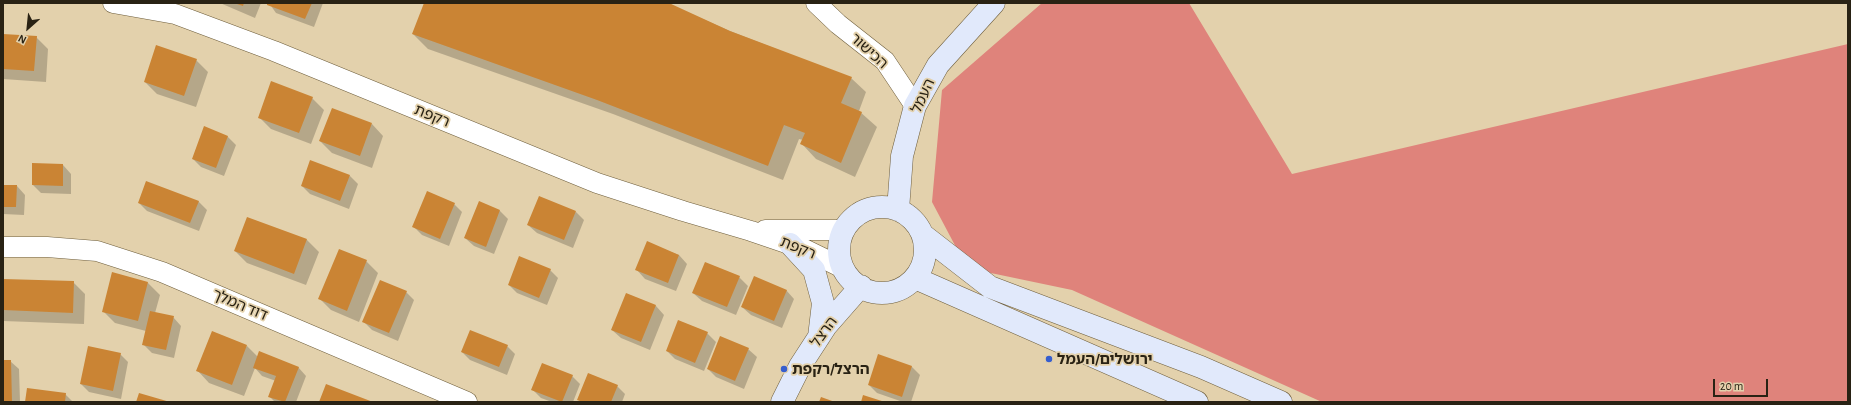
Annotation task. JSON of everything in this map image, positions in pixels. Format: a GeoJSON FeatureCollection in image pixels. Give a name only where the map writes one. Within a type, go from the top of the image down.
{"type":"FeatureCollection","features":[{"type":"Feature","properties":{"kind":"street","name":"רקפת"},"geometry":{"type":"LineString","coordinates":[[113,3],[178,8],[274,52],[597,183],[683,211],[751,230],[790,244],[843,268]]}},
{"type":"Feature","properties":{"kind":"street","name":"הכישור"},"geometry":{"type":"LineString","coordinates":[[816,3],[838,24],[885,61],[915,106]]}},
{"type":"Feature","properties":{"kind":"street","name":"העמל"},"geometry":{"type":"LineString","coordinates":[[898,210],[902,156],[915,106],[938,65],[994,3]]}},
{"type":"Feature","properties":{"kind":"street"},"geometry":{"type":"LineString","coordinates":[[886,207],[898,210],[909,216],[917,224],[923,234],[926,246],[925,258],[921,269],[903,288],[889,292],[874,292],[861,286],[851,278],[843,268],[840,255],[840,242],[844,230],[851,220],[867,210],[886,207]]}},
{"type":"Feature","properties":{"kind":"street","name":"רקפת"},"geometry":{"type":"LineString","coordinates":[[751,230],[844,230]]}},
{"type":"Feature","properties":{"kind":"street"},"geometry":{"type":"LineString","coordinates":[[923,234],[990,287],[1201,367],[1281,402]]}},
{"type":"Feature","properties":{"kind":"street"},"geometry":{"type":"LineString","coordinates":[[790,244],[814,270],[823,303],[819,338]]}},
{"type":"Feature","properties":{"kind":"street","name":"דוד המלך"},"geometry":{"type":"LineString","coordinates":[[3,247],[47,247],[97,251],[162,272],[467,402]]}},
{"type":"Feature","properties":{"kind":"street"},"geometry":{"type":"LineString","coordinates":[[914,278],[1197,402]]}},
{"type":"Feature","properties":{"kind":"street","name":"הרצל"},"geometry":{"type":"LineString","coordinates":[[782,402],[800,366],[826,326],[861,286]]}},
{"type":"Feature","properties":{"kind":"shaded area"},"geometry":{"type":"Polygon","coordinates":[[[1042,3],[1189,3],[1292,174],[1848,44],[1848,402],[1322,402],[1072,290],[967,268],[932,202],[942,90],[1042,3]]]}},
{"type":"Feature","properties":{"kind":"building"},"geometry":{"type":"Polygon","coordinates":[[[234,3],[244,3],[243,6],[234,3]]]}},
{"type":"Feature","properties":{"kind":"building"},"geometry":{"type":"Polygon","coordinates":[[[267,3],[312,3],[305,19],[267,5],[267,3]]]}},
{"type":"Feature","properties":{"kind":"building"},"geometry":{"type":"Polygon","coordinates":[[[424,3],[669,3],[730,31],[852,77],[841,103],[862,112],[841,163],[800,144],[805,133],[784,125],[768,166],[597,100],[412,34],[424,3]]]}},
{"type":"Feature","properties":{"kind":"building"},"geometry":{"type":"Polygon","coordinates":[[[3,34],[37,36],[34,71],[3,69],[3,34]]]}},
{"type":"Feature","properties":{"kind":"building"},"geometry":{"type":"Polygon","coordinates":[[[156,45],[197,59],[184,96],[144,82],[156,45]]]}},
{"type":"Feature","properties":{"kind":"building"},"geometry":{"type":"Polygon","coordinates":[[[271,81],[313,97],[299,133],[258,118],[271,81]]]}},
{"type":"Feature","properties":{"kind":"building"},"geometry":{"type":"Polygon","coordinates":[[[332,108],[372,123],[360,156],[319,141],[332,108]]]}},
{"type":"Feature","properties":{"kind":"building"},"geometry":{"type":"Polygon","coordinates":[[[204,126],[228,136],[216,168],[192,159],[204,126]]]}},
{"type":"Feature","properties":{"kind":"building"},"geometry":{"type":"Polygon","coordinates":[[[310,160],[350,175],[340,201],[301,186],[310,160]]]}},
{"type":"Feature","properties":{"kind":"building"},"geometry":{"type":"Polygon","coordinates":[[[32,163],[63,164],[63,186],[32,185],[32,163]]]}},
{"type":"Feature","properties":{"kind":"building"},"geometry":{"type":"Polygon","coordinates":[[[146,181],[199,201],[190,223],[138,203],[146,181]]]}},
{"type":"Feature","properties":{"kind":"building"},"geometry":{"type":"Polygon","coordinates":[[[3,185],[17,185],[16,207],[3,207],[3,185]]]}},
{"type":"Feature","properties":{"kind":"building"},"geometry":{"type":"Polygon","coordinates":[[[427,191],[455,203],[440,239],[412,227],[427,191]]]}},
{"type":"Feature","properties":{"kind":"building"},"geometry":{"type":"Polygon","coordinates":[[[539,196],[576,211],[564,240],[527,225],[539,196]]]}},
{"type":"Feature","properties":{"kind":"building"},"geometry":{"type":"Polygon","coordinates":[[[479,201],[500,210],[486,247],[464,238],[479,201]]]}},
{"type":"Feature","properties":{"kind":"building"},"geometry":{"type":"Polygon","coordinates":[[[247,217],[307,239],[294,274],[234,251],[247,217]]]}},
{"type":"Feature","properties":{"kind":"building"},"geometry":{"type":"Polygon","coordinates":[[[647,241],[679,255],[668,283],[635,270],[647,241]]]}},
{"type":"Feature","properties":{"kind":"building"},"geometry":{"type":"Polygon","coordinates":[[[339,249],[367,260],[347,311],[318,299],[339,249]]]}},
{"type":"Feature","properties":{"kind":"building"},"geometry":{"type":"Polygon","coordinates":[[[519,256],[551,269],[539,298],[508,285],[519,256]]]}},
{"type":"Feature","properties":{"kind":"building"},"geometry":{"type":"Polygon","coordinates":[[[705,262],[740,276],[727,307],[692,293],[705,262]]]}},
{"type":"Feature","properties":{"kind":"building"},"geometry":{"type":"Polygon","coordinates":[[[112,272],[148,282],[138,321],[102,312],[112,272]]]}},
{"type":"Feature","properties":{"kind":"building"},"geometry":{"type":"Polygon","coordinates":[[[754,276],[787,290],[774,321],[741,307],[754,276]]]}},
{"type":"Feature","properties":{"kind":"building"},"geometry":{"type":"Polygon","coordinates":[[[3,279],[74,281],[73,313],[3,310],[3,279]]]}},
{"type":"Feature","properties":{"kind":"building"},"geometry":{"type":"Polygon","coordinates":[[[380,280],[407,291],[389,333],[362,322],[380,280]]]}},
{"type":"Feature","properties":{"kind":"building"},"geometry":{"type":"Polygon","coordinates":[[[626,293],[656,305],[641,342],[611,330],[626,293]]]}},
{"type":"Feature","properties":{"kind":"building"},"geometry":{"type":"Polygon","coordinates":[[[150,311],[174,316],[166,350],[142,345],[150,311]]]}},
{"type":"Feature","properties":{"kind":"building"},"geometry":{"type":"Polygon","coordinates":[[[678,320],[708,332],[695,363],[666,351],[678,320]]]}},
{"type":"Feature","properties":{"kind":"building"},"geometry":{"type":"Polygon","coordinates":[[[470,330],[508,345],[499,367],[461,352],[470,330]]]}},
{"type":"Feature","properties":{"kind":"building"},"geometry":{"type":"Polygon","coordinates":[[[212,331],[247,345],[232,385],[196,371],[212,331]]]}},
{"type":"Feature","properties":{"kind":"building"},"geometry":{"type":"Polygon","coordinates":[[[720,336],[749,348],[735,381],[707,369],[720,336]]]}},
{"type":"Feature","properties":{"kind":"building"},"geometry":{"type":"Polygon","coordinates":[[[88,346],[121,353],[113,391],[80,384],[88,346]]]}},
{"type":"Feature","properties":{"kind":"building"},"geometry":{"type":"Polygon","coordinates":[[[259,351],[299,367],[285,402],[268,397],[276,376],[253,368],[259,351]]]}},
{"type":"Feature","properties":{"kind":"building"},"geometry":{"type":"Polygon","coordinates":[[[878,354],[912,366],[902,397],[868,385],[878,354]]]}},
{"type":"Feature","properties":{"kind":"building"},"geometry":{"type":"Polygon","coordinates":[[[3,360],[11,360],[12,402],[3,402],[3,360]]]}},
{"type":"Feature","properties":{"kind":"building"},"geometry":{"type":"Polygon","coordinates":[[[542,363],[573,375],[562,402],[531,390],[542,363]]]}},
{"type":"Feature","properties":{"kind":"building"},"geometry":{"type":"Polygon","coordinates":[[[588,373],[618,385],[611,402],[583,402],[577,400],[588,373]]]}},
{"type":"Feature","properties":{"kind":"building"},"geometry":{"type":"Polygon","coordinates":[[[326,384],[373,402],[319,402],[326,384]]]}},
{"type":"Feature","properties":{"kind":"building"},"geometry":{"type":"Polygon","coordinates":[[[27,388],[66,393],[65,402],[25,402],[27,388]]]}},
{"type":"Feature","properties":{"kind":"building"},"geometry":{"type":"Polygon","coordinates":[[[139,393],[170,402],[136,402],[139,393]]]}},
{"type":"Feature","properties":{"kind":"building"},"geometry":{"type":"Polygon","coordinates":[[[863,395],[885,402],[861,402],[863,395]]]}},
{"type":"Feature","properties":{"kind":"building"},"geometry":{"type":"Polygon","coordinates":[[[821,397],[835,402],[819,402],[821,397]]]}},
{"type":"Feature","properties":{"kind":"place","name":"ירושלים/העמל"},"geometry":{"type":"Point","coordinates":[1049,359]}},
{"type":"Feature","properties":{"kind":"place","name":"הרצל/רקפת"},"geometry":{"type":"Point","coordinates":[784,369]}}]}
